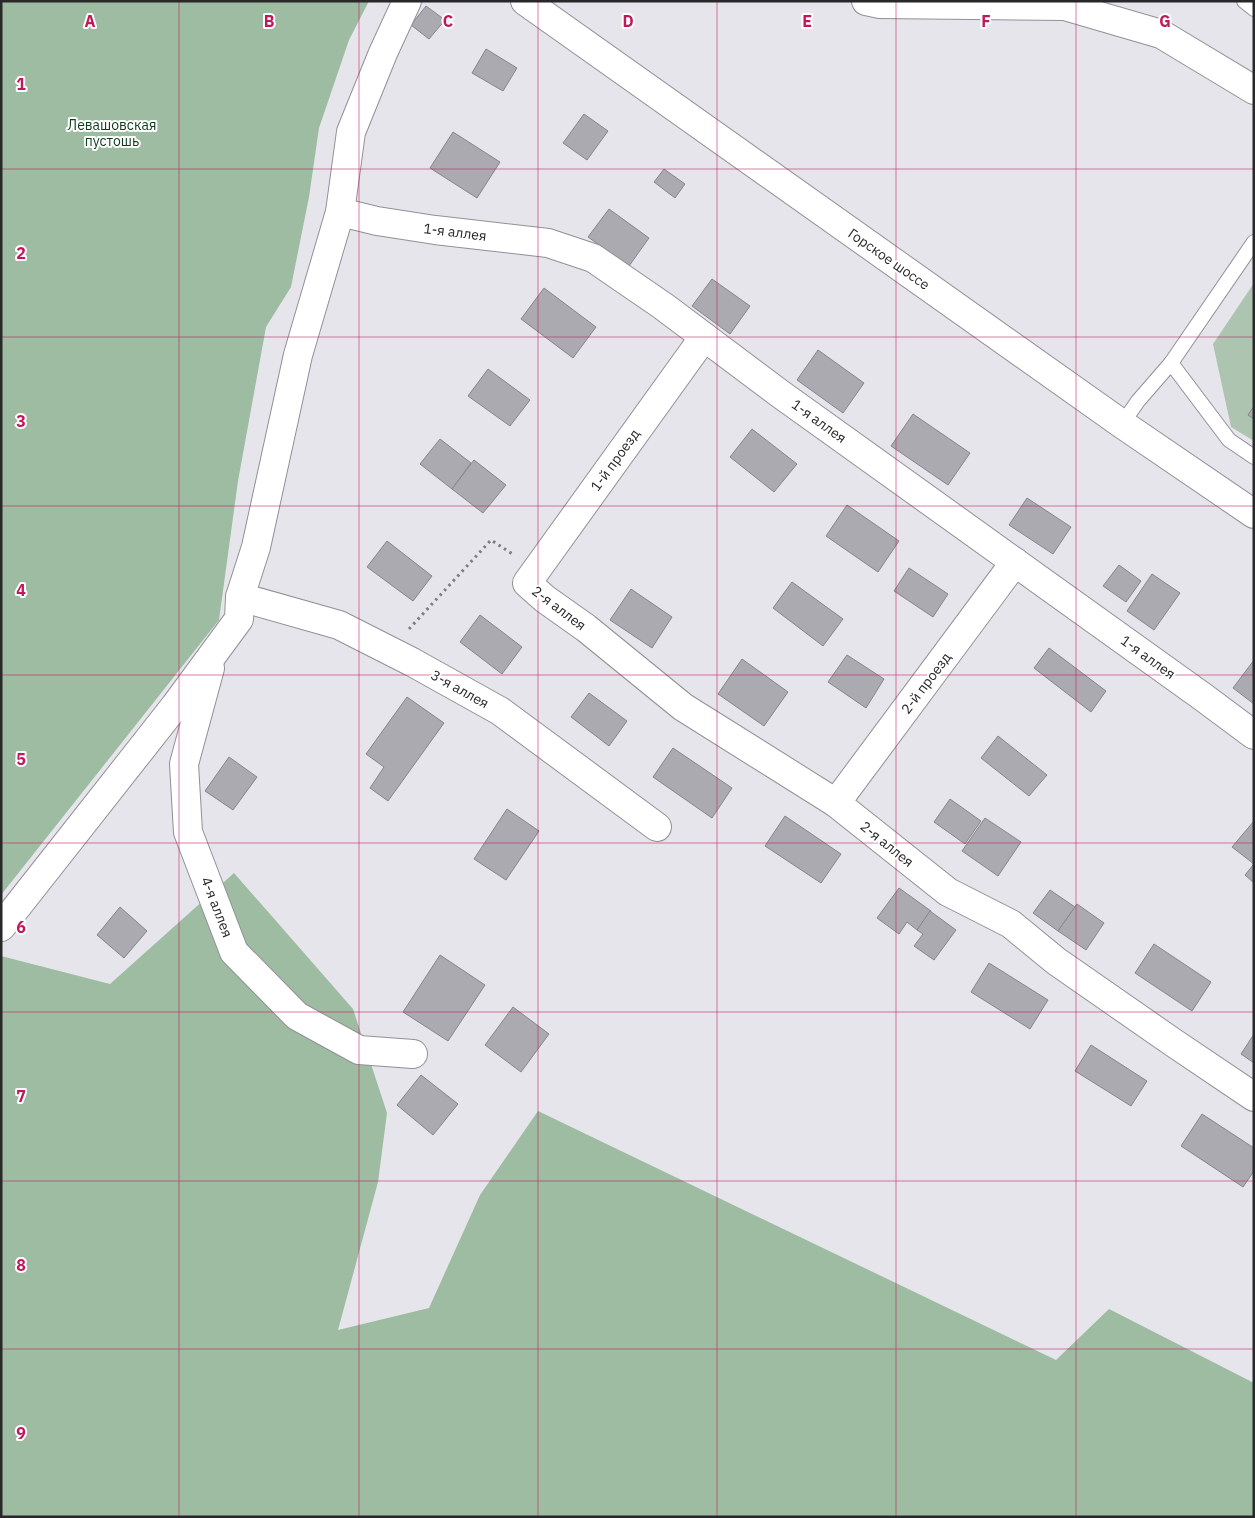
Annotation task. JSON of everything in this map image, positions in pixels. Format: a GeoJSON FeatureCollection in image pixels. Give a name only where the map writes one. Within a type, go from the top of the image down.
{"type":"FeatureCollection","features":[{"type":"Feature","properties":{"kind":"street"},"geometry":{"type":"LineString","coordinates":[[1,927],[175,706],[239,619],[240,597],[256,548],[298,356],[340,212],[351,132],[383,53],[407,1]]}},
{"type":"Feature","properties":{"kind":"street","name":"Горское шоссе"},"geometry":{"type":"LineString","coordinates":[[525,1],[1122,424],[1254,514]]}},
{"type":"Feature","properties":{"kind":"street"},"geometry":{"type":"LineString","coordinates":[[866,1],[880,4],[1065,6],[1161,34],[1254,90]]}},
{"type":"Feature","properties":{"kind":"street","name":"1-я аллея"},"geometry":{"type":"LineString","coordinates":[[340,212],[377,221],[435,230],[548,243],[593,258],[704,336],[780,393],[1254,735]]}},
{"type":"Feature","properties":{"kind":"street","name":"1-й проезд"},"geometry":{"type":"LineString","coordinates":[[527,583],[704,336]]}},
{"type":"Feature","properties":{"kind":"street","name":"2-й проезд"},"geometry":{"type":"LineString","coordinates":[[836,803],[1015,562]]}},
{"type":"Feature","properties":{"kind":"street","name":"2-я аллея"},"geometry":{"type":"LineString","coordinates":[[527,583],[683,707],[836,803],[948,892],[1010,924],[1056,961],[1254,1097]]}},
{"type":"Feature","properties":{"kind":"street","name":"3-я аллея"},"geometry":{"type":"LineString","coordinates":[[240,597],[339,625],[500,711],[657,827]]}},
{"type":"Feature","properties":{"kind":"street","name":"4-я аллея"},"geometry":{"type":"LineString","coordinates":[[214,652],[184,764],[188,832],[234,952],[297,1016],[359,1050],[413,1054]]}},
{"type":"Feature","properties":{"kind":"lane"},"geometry":{"type":"LineString","coordinates":[[1244,1],[1254,8]]}},
{"type":"Feature","properties":{"kind":"lane"},"geometry":{"type":"LineString","coordinates":[[1122,424],[1138,401],[1171,363],[1254,242]]}},
{"type":"Feature","properties":{"kind":"lane"},"geometry":{"type":"LineString","coordinates":[[1171,363],[1229,440],[1254,457]]}},
{"type":"Feature","properties":{"kind":"path"},"geometry":{"type":"LineString","coordinates":[[405,634],[491,540],[512,555],[547,555]]}},
{"type":"Feature","properties":{"kind":"green space","name":"Левашовская пустошь"},"geometry":{"type":"Polygon","coordinates":[[[1,1],[369,1],[349,40],[319,128],[309,197],[291,287],[266,327],[238,481],[219,620],[1,895],[1,1]]]}},
{"type":"Feature","properties":{"kind":"green space"},"geometry":{"type":"Polygon","coordinates":[[[1254,283],[1254,441],[1231,427],[1213,344],[1254,283]]]}},
{"type":"Feature","properties":{"kind":"green space"},"geometry":{"type":"Polygon","coordinates":[[[234,873],[353,1009],[387,1113],[378,1182],[338,1330],[429,1308],[480,1195],[538,1111],[1056,1360],[1109,1309],[1254,1383],[1254,1517],[1,1517],[1,956],[110,984],[234,873]]]}},
{"type":"Feature","properties":{"kind":"building"},"geometry":{"type":"Polygon","coordinates":[[[426,6],[445,20],[429,39],[411,25],[426,6]]]}},
{"type":"Feature","properties":{"kind":"building"},"geometry":{"type":"Polygon","coordinates":[[[486,49],[517,68],[503,91],[472,73],[486,49]]]}},
{"type":"Feature","properties":{"kind":"building"},"geometry":{"type":"Polygon","coordinates":[[[584,114],[608,131],[587,160],[563,143],[584,114]]]}},
{"type":"Feature","properties":{"kind":"building"},"geometry":{"type":"Polygon","coordinates":[[[453,132],[500,162],[477,198],[430,168],[453,132]]]}},
{"type":"Feature","properties":{"kind":"building"},"geometry":{"type":"Polygon","coordinates":[[[664,169],[685,184],[675,198],[654,182],[664,169]]]}},
{"type":"Feature","properties":{"kind":"building"},"geometry":{"type":"Polygon","coordinates":[[[609,209],[649,238],[629,266],[588,237],[609,209]]]}},
{"type":"Feature","properties":{"kind":"building"},"geometry":{"type":"Polygon","coordinates":[[[712,279],[750,306],[730,334],[692,306],[712,279]]]}},
{"type":"Feature","properties":{"kind":"building"},"geometry":{"type":"Polygon","coordinates":[[[544,288],[596,327],[573,358],[521,319],[544,288]]]}},
{"type":"Feature","properties":{"kind":"building"},"geometry":{"type":"Polygon","coordinates":[[[818,350],[864,383],[843,413],[797,380],[818,350]]]}},
{"type":"Feature","properties":{"kind":"building"},"geometry":{"type":"Polygon","coordinates":[[[488,369],[530,400],[510,426],[468,396],[488,369]]]}},
{"type":"Feature","properties":{"kind":"building"},"geometry":{"type":"Polygon","coordinates":[[[1254,406],[1254,419],[1248,415],[1254,406]]]}},
{"type":"Feature","properties":{"kind":"building"},"geometry":{"type":"Polygon","coordinates":[[[913,414],[970,453],[948,485],[891,446],[913,414]]]}},
{"type":"Feature","properties":{"kind":"building"},"geometry":{"type":"Polygon","coordinates":[[[752,429],[797,464],[774,492],[730,457],[752,429]]]}},
{"type":"Feature","properties":{"kind":"building"},"geometry":{"type":"Polygon","coordinates":[[[440,439],[471,463],[452,489],[420,464],[440,439]]]}},
{"type":"Feature","properties":{"kind":"building"},"geometry":{"type":"Polygon","coordinates":[[[474,460],[506,485],[483,513],[452,489],[474,460]]]}},
{"type":"Feature","properties":{"kind":"building"},"geometry":{"type":"Polygon","coordinates":[[[1027,498],[1071,527],[1053,554],[1009,525],[1027,498]]]}},
{"type":"Feature","properties":{"kind":"building"},"geometry":{"type":"Polygon","coordinates":[[[847,505],[899,541],[878,572],[826,536],[847,505]]]}},
{"type":"Feature","properties":{"kind":"building"},"geometry":{"type":"Polygon","coordinates":[[[387,541],[432,576],[413,601],[367,567],[387,541]]]}},
{"type":"Feature","properties":{"kind":"building"},"geometry":{"type":"Polygon","coordinates":[[[1119,565],[1141,581],[1126,602],[1103,586],[1119,565]]]}},
{"type":"Feature","properties":{"kind":"building"},"geometry":{"type":"Polygon","coordinates":[[[909,568],[948,594],[933,617],[894,591],[909,568]]]}},
{"type":"Feature","properties":{"kind":"building"},"geometry":{"type":"Polygon","coordinates":[[[1152,574],[1180,593],[1154,630],[1127,611],[1152,574]]]}},
{"type":"Feature","properties":{"kind":"building"},"geometry":{"type":"Polygon","coordinates":[[[792,582],[843,619],[823,646],[773,608],[792,582]]]}},
{"type":"Feature","properties":{"kind":"building"},"geometry":{"type":"Polygon","coordinates":[[[631,589],[672,617],[652,648],[610,620],[631,589]]]}},
{"type":"Feature","properties":{"kind":"building"},"geometry":{"type":"Polygon","coordinates":[[[480,615],[522,647],[502,674],[460,642],[480,615]]]}},
{"type":"Feature","properties":{"kind":"building"},"geometry":{"type":"Polygon","coordinates":[[[1049,648],[1106,691],[1091,712],[1034,668],[1049,648]]]}},
{"type":"Feature","properties":{"kind":"building"},"geometry":{"type":"Polygon","coordinates":[[[847,655],[884,679],[866,708],[828,682],[847,655]]]}},
{"type":"Feature","properties":{"kind":"building"},"geometry":{"type":"Polygon","coordinates":[[[742,659],[788,692],[764,726],[718,694],[742,659]]]}},
{"type":"Feature","properties":{"kind":"building"},"geometry":{"type":"Polygon","coordinates":[[[1254,660],[1254,704],[1233,688],[1254,660]]]}},
{"type":"Feature","properties":{"kind":"building"},"geometry":{"type":"Polygon","coordinates":[[[589,693],[627,721],[609,746],[571,717],[589,693]]]}},
{"type":"Feature","properties":{"kind":"building"},"geometry":{"type":"Polygon","coordinates":[[[407,697],[444,723],[388,801],[370,788],[384,767],[366,754],[407,697]]]}},
{"type":"Feature","properties":{"kind":"building"},"geometry":{"type":"Polygon","coordinates":[[[998,736],[1047,775],[1029,796],[981,758],[998,736]]]}},
{"type":"Feature","properties":{"kind":"building"},"geometry":{"type":"Polygon","coordinates":[[[673,748],[732,788],[712,818],[653,777],[673,748]]]}},
{"type":"Feature","properties":{"kind":"building"},"geometry":{"type":"Polygon","coordinates":[[[229,757],[257,777],[233,810],[205,791],[229,757]]]}},
{"type":"Feature","properties":{"kind":"building"},"geometry":{"type":"Polygon","coordinates":[[[950,799],[981,821],[965,844],[934,822],[950,799]]]}},
{"type":"Feature","properties":{"kind":"building"},"geometry":{"type":"Polygon","coordinates":[[[507,809],[539,831],[506,880],[474,859],[507,809]]]}},
{"type":"Feature","properties":{"kind":"building"},"geometry":{"type":"Polygon","coordinates":[[[785,816],[841,854],[821,883],[765,846],[785,816]]]}},
{"type":"Feature","properties":{"kind":"building"},"geometry":{"type":"Polygon","coordinates":[[[985,818],[1021,842],[998,876],[962,851],[985,818]]]}},
{"type":"Feature","properties":{"kind":"building"},"geometry":{"type":"Polygon","coordinates":[[[1254,821],[1254,864],[1232,847],[1254,821]]]}},
{"type":"Feature","properties":{"kind":"building"},"geometry":{"type":"Polygon","coordinates":[[[1254,864],[1254,883],[1245,875],[1254,864]]]}},
{"type":"Feature","properties":{"kind":"building"},"geometry":{"type":"Polygon","coordinates":[[[899,888],[931,911],[917,930],[907,922],[899,934],[877,918],[899,888]]]}},
{"type":"Feature","properties":{"kind":"building"},"geometry":{"type":"Polygon","coordinates":[[[1050,890],[1075,907],[1058,931],[1033,913],[1050,890]]]}},
{"type":"Feature","properties":{"kind":"building"},"geometry":{"type":"Polygon","coordinates":[[[1077,904],[1104,923],[1086,950],[1058,931],[1077,904]]]}},
{"type":"Feature","properties":{"kind":"building"},"geometry":{"type":"Polygon","coordinates":[[[120,907],[147,931],[124,958],[97,935],[120,907]]]}},
{"type":"Feature","properties":{"kind":"building"},"geometry":{"type":"Polygon","coordinates":[[[930,911],[956,930],[934,960],[914,946],[923,934],[917,930],[930,911]]]}},
{"type":"Feature","properties":{"kind":"building"},"geometry":{"type":"Polygon","coordinates":[[[1154,944],[1211,982],[1192,1011],[1135,973],[1154,944]]]}},
{"type":"Feature","properties":{"kind":"building"},"geometry":{"type":"Polygon","coordinates":[[[440,955],[485,985],[448,1041],[403,1012],[440,955]]]}},
{"type":"Feature","properties":{"kind":"building"},"geometry":{"type":"Polygon","coordinates":[[[989,963],[1048,1000],[1030,1029],[971,992],[989,963]]]}},
{"type":"Feature","properties":{"kind":"building"},"geometry":{"type":"Polygon","coordinates":[[[513,1007],[549,1034],[521,1072],[485,1045],[513,1007]]]}},
{"type":"Feature","properties":{"kind":"building"},"geometry":{"type":"Polygon","coordinates":[[[1254,1034],[1254,1063],[1241,1054],[1254,1034]]]}},
{"type":"Feature","properties":{"kind":"building"},"geometry":{"type":"Polygon","coordinates":[[[1091,1045],[1147,1081],[1131,1106],[1075,1071],[1091,1045]]]}},
{"type":"Feature","properties":{"kind":"building"},"geometry":{"type":"Polygon","coordinates":[[[421,1075],[458,1104],[433,1135],[397,1105],[421,1075]]]}},
{"type":"Feature","properties":{"kind":"building"},"geometry":{"type":"Polygon","coordinates":[[[1202,1114],[1254,1148],[1254,1171],[1243,1187],[1181,1146],[1202,1114]]]}}]}
